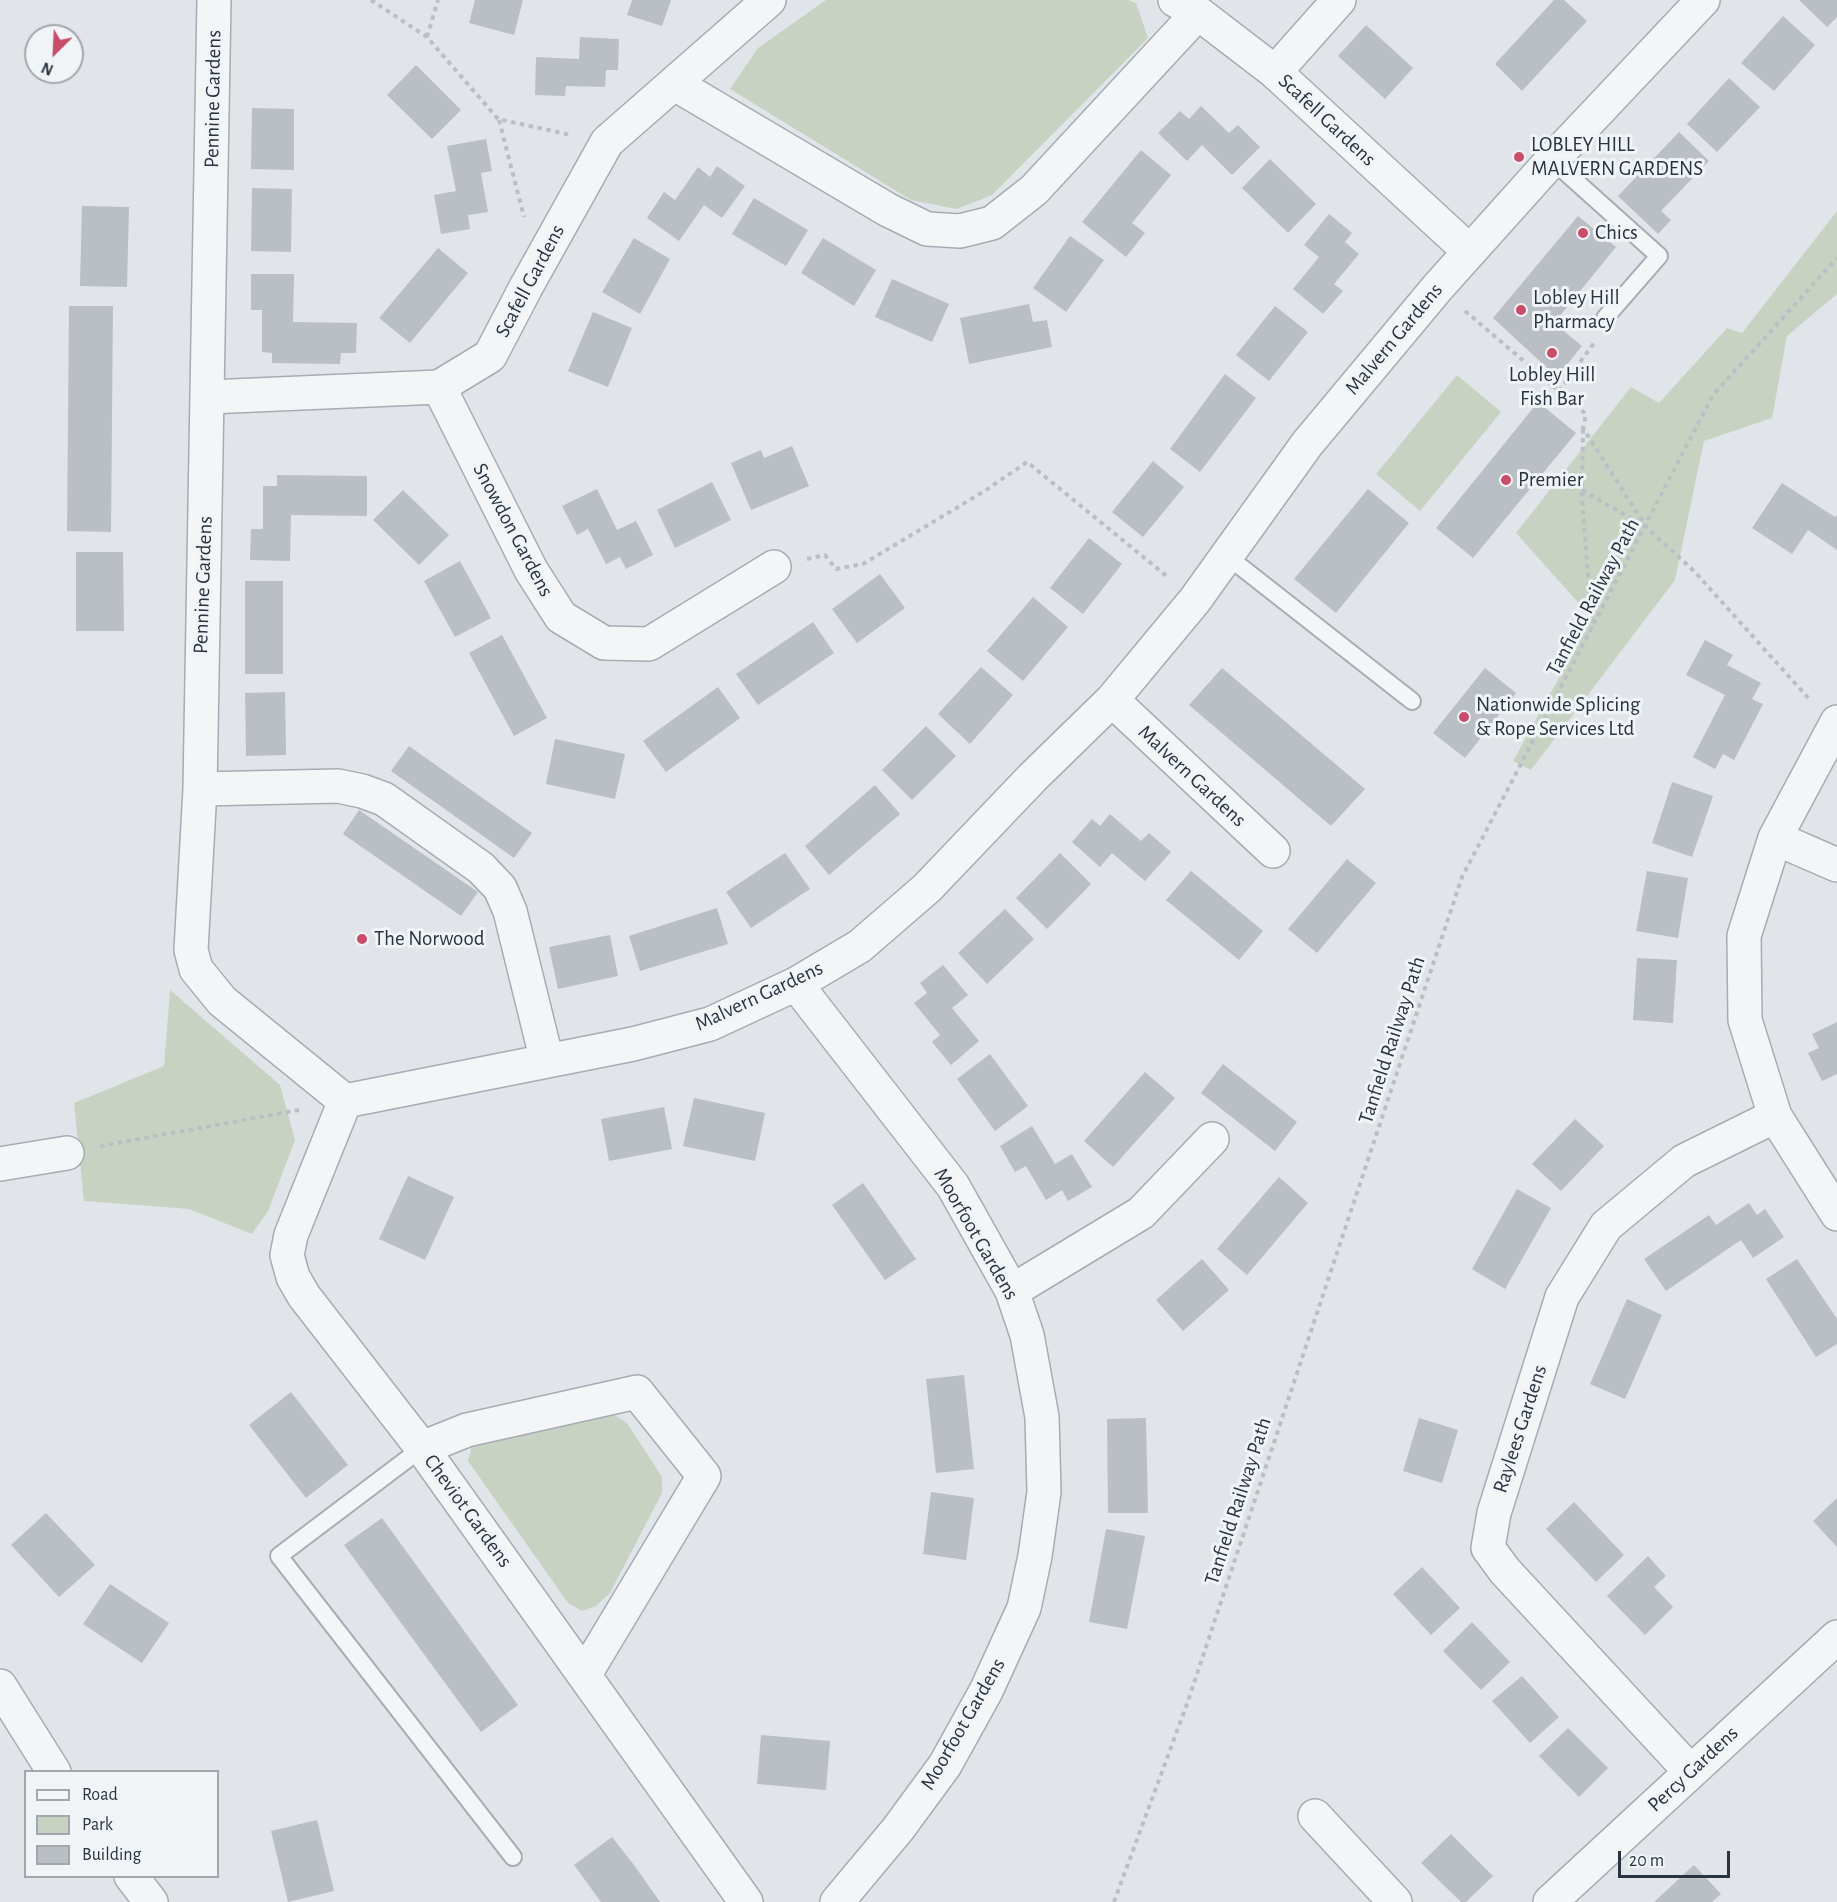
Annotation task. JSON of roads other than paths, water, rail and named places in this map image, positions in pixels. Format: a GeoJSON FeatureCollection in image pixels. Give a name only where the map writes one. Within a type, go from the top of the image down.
{"type":"FeatureCollection","features":[{"type":"Feature","properties":{"kind":"street","name":"Pennine Gardens"},"geometry":{"type":"LineString","coordinates":[[214,0],[209,397],[201,627],[200,789],[191,950],[196,969],[222,1001],[345,1101]]}},
{"type":"Feature","properties":{"kind":"street","name":"Scafell Gardens"},"geometry":{"type":"LineString","coordinates":[[209,397],[439,387],[490,356],[525,287],[607,142],[769,0]]}},
{"type":"Feature","properties":{"kind":"street"},"geometry":{"type":"LineString","coordinates":[[1275,72],[1339,0]]}},
{"type":"Feature","properties":{"kind":"street","name":"Malvern Gardens"},"geometry":{"type":"LineString","coordinates":[[345,1101],[633,1044],[710,1024],[796,984],[860,946],[927,888],[1033,777],[1112,700],[1195,600],[1307,444],[1438,287],[1552,160],[1703,0]]}},
{"type":"Feature","properties":{"kind":"street","name":"Scafell Gardens"},"geometry":{"type":"LineString","coordinates":[[1186,7],[1275,72],[1469,251]]}},
{"type":"Feature","properties":{"kind":"street"},"geometry":{"type":"LineString","coordinates":[[675,84],[888,210],[927,229],[960,231],[992,223],[1034,190],[1186,7]]}},
{"type":"Feature","properties":{"kind":"street","name":"Snowdon Gardens"},"geometry":{"type":"LineString","coordinates":[[439,387],[531,570],[561,617],[604,643],[649,644],[774,567]]}},
{"type":"Feature","properties":{"kind":"street","name":"Malvern Gardens"},"geometry":{"type":"LineString","coordinates":[[1112,700],[1273,851]]}},
{"type":"Feature","properties":{"kind":"street"},"geometry":{"type":"LineString","coordinates":[[1835,724],[1775,838],[1744,936],[1746,1020],[1775,1116],[1837,1214]]}},
{"type":"Feature","properties":{"kind":"street"},"geometry":{"type":"LineString","coordinates":[[200,789],[338,786],[362,791],[384,799],[481,868],[500,888],[510,911],[548,1061]]}},
{"type":"Feature","properties":{"kind":"street"},"geometry":{"type":"LineString","coordinates":[[1775,838],[1837,865]]}},
{"type":"Feature","properties":{"kind":"street","name":"Moorfoot Gardens"},"geometry":{"type":"LineString","coordinates":[[796,984],[953,1186],[1012,1291],[1027,1335],[1042,1428],[1044,1492],[1035,1556],[1024,1608],[986,1691],[945,1765],[898,1829],[837,1902]]}},
{"type":"Feature","properties":{"kind":"street","name":"Cheviot Gardens"},"geometry":{"type":"LineString","coordinates":[[345,1101],[291,1236],[287,1255],[293,1277],[304,1296],[422,1448],[746,1902]]}},
{"type":"Feature","properties":{"kind":"street","name":"Raylees Gardens"},"geometry":{"type":"LineString","coordinates":[[1690,1771],[1505,1571],[1488,1548],[1494,1513],[1562,1297],[1606,1226],[1684,1161],[1775,1116]]}},
{"type":"Feature","properties":{"kind":"street"},"geometry":{"type":"LineString","coordinates":[[1012,1291],[1141,1213],[1212,1139]]}},
{"type":"Feature","properties":{"kind":"street"},"geometry":{"type":"LineString","coordinates":[[0,1164],[67,1153]]}},
{"type":"Feature","properties":{"kind":"street"},"geometry":{"type":"LineString","coordinates":[[422,1448],[467,1430],[637,1392],[704,1476],[585,1674]]}},
{"type":"Feature","properties":{"kind":"street","name":"Percy Gardens"},"geometry":{"type":"LineString","coordinates":[[1550,1902],[1837,1637]]}},
{"type":"Feature","properties":{"kind":"street"},"geometry":{"type":"LineString","coordinates":[[0,1686],[53,1770]]}},
{"type":"Feature","properties":{"kind":"street"},"geometry":{"type":"LineString","coordinates":[[1315,1816],[1395,1902]]}},
{"type":"Feature","properties":{"kind":"street"},"geometry":{"type":"LineString","coordinates":[[132,1878],[151,1902]]}},
{"type":"Feature","properties":{"kind":"lane"},"geometry":{"type":"LineString","coordinates":[[1552,160],[1659,256],[1605,318]]}},
{"type":"Feature","properties":{"kind":"lane"},"geometry":{"type":"LineString","coordinates":[[1227,556],[1412,701]]}},
{"type":"Feature","properties":{"kind":"lane"},"geometry":{"type":"LineString","coordinates":[[422,1448],[279,1556],[513,1857]]}},
{"type":"Feature","properties":{"kind":"place","name":"LOBLEY HILL MALVERN GARDENS"},"geometry":{"type":"Point","coordinates":[1519,157]}},
{"type":"Feature","properties":{"kind":"place","name":"Chics"},"geometry":{"type":"Point","coordinates":[1583,233]}},
{"type":"Feature","properties":{"kind":"place","name":"Lobley Hill Pharmacy"},"geometry":{"type":"Point","coordinates":[1521,310]}},
{"type":"Feature","properties":{"kind":"place","name":"Lobley Hill Fish Bar"},"geometry":{"type":"Point","coordinates":[1552,353]}},
{"type":"Feature","properties":{"kind":"place","name":"Premier"},"geometry":{"type":"Point","coordinates":[1506,480]}},
{"type":"Feature","properties":{"kind":"place","name":"Nationwide Splicing & Rope Services Ltd"},"geometry":{"type":"Point","coordinates":[1464,717]}},
{"type":"Feature","properties":{"kind":"place","name":"The Norwood"},"geometry":{"type":"Point","coordinates":[362,939]}}]}
